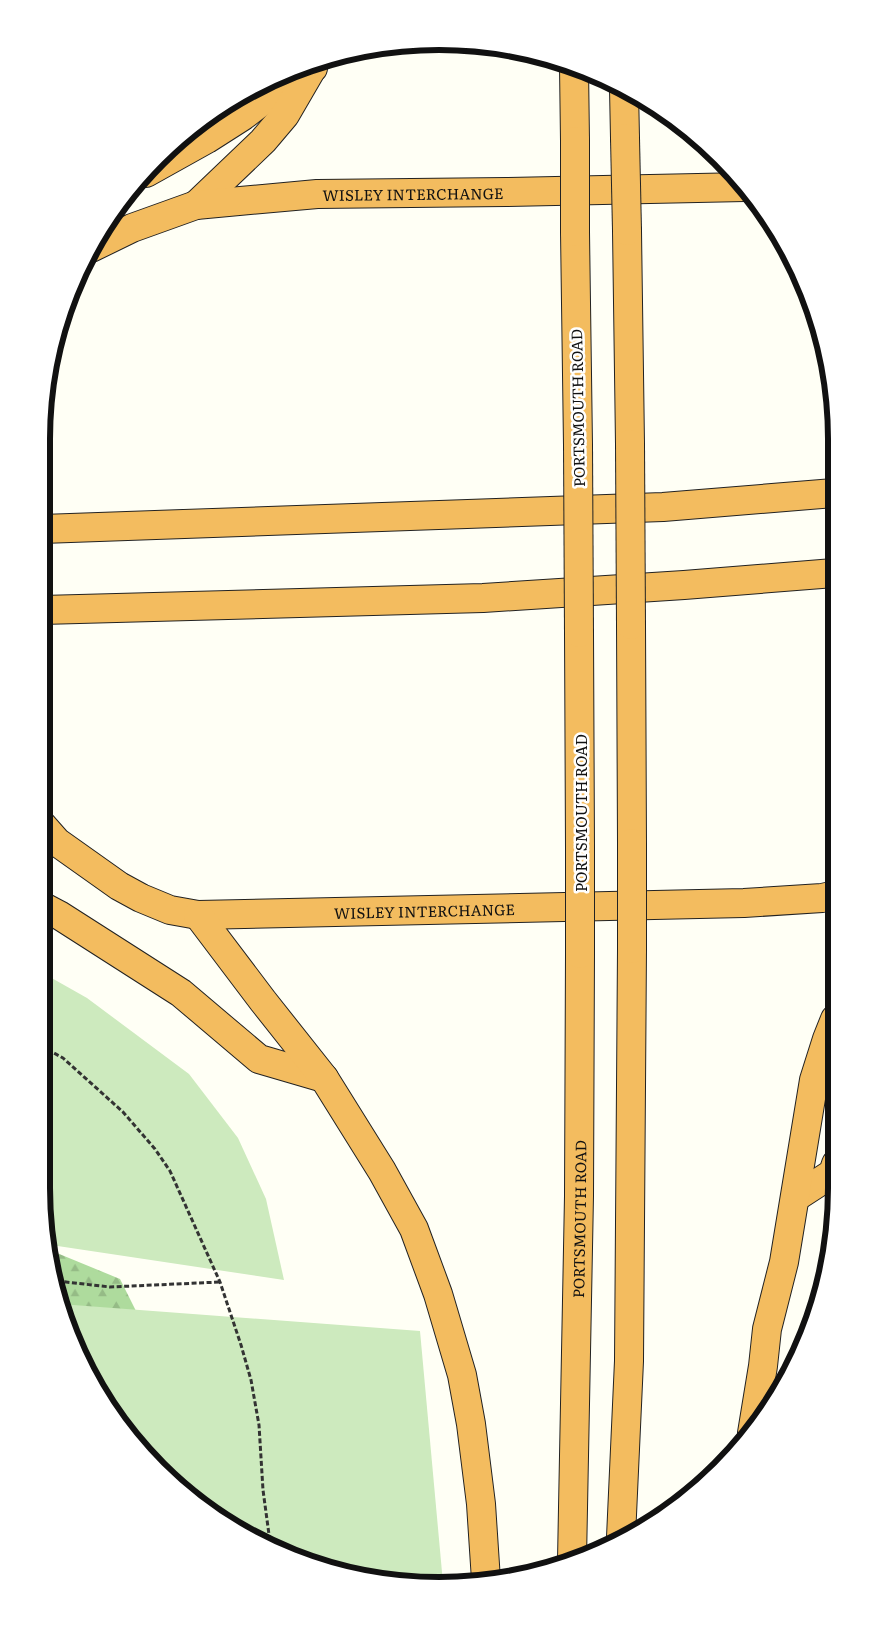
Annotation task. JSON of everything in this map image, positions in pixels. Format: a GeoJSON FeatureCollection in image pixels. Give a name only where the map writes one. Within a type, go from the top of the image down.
{"type":"FeatureCollection","features":[{"type":"Feature","properties":{"kind":"highway"},"geometry":{"type":"LineString","coordinates":[[196,205],[263,141],[285,115],[310,72]]}},
{"type":"Feature","properties":{"kind":"highway","name":"PORTSMOUTH ROAD"},"geometry":{"type":"LineString","coordinates":[[572,1553],[579,1196],[580,954],[574,75]]}},
{"type":"Feature","properties":{"kind":"highway"},"geometry":{"type":"LineString","coordinates":[[167,162],[208,139],[293,79]]}},
{"type":"Feature","properties":{"kind":"highway"},"geometry":{"type":"LineString","coordinates":[[621,1532],[629,1361],[632,949],[630,444],[624,97]]}},
{"type":"Feature","properties":{"kind":"highway","name":"WISLEY INTERCHANGE"},"geometry":{"type":"LineString","coordinates":[[103,242],[132,228],[196,205],[317,194],[735,187]]}},
{"type":"Feature","properties":{"kind":"highway"},"geometry":{"type":"LineString","coordinates":[[50,529],[663,507],[828,493]]}},
{"type":"Feature","properties":{"kind":"highway"},"geometry":{"type":"LineString","coordinates":[[50,610],[483,598],[828,573]]}},
{"type":"Feature","properties":{"kind":"highway","name":"WISLEY INTERCHANGE"},"geometry":{"type":"LineString","coordinates":[[50,837],[119,886],[141,898],[170,910],[198,915],[744,903],[828,897]]}},
{"type":"Feature","properties":{"kind":"highway"},"geometry":{"type":"LineString","coordinates":[[50,910],[181,993],[259,1059],[324,1078]]}},
{"type":"Feature","properties":{"kind":"highway"},"geometry":{"type":"LineString","coordinates":[[198,915],[324,1078],[374,1156],[414,1229],[438,1294],[462,1374],[471,1424],[481,1504],[486,1574]]}},
{"type":"Feature","properties":{"kind":"highway"},"geometry":{"type":"LineString","coordinates":[[755,1414],[767,1329],[784,1262],[814,1080],[828,1036]]}},
{"type":"Feature","properties":{"kind":"highway"},"geometry":{"type":"LineString","coordinates":[[796,1197],[828,1176]]}},
{"type":"Feature","properties":{"kind":"path"},"geometry":{"type":"LineString","coordinates":[[50,1051],[63,1058],[123,1112],[155,1149],[170,1171],[220,1282],[251,1380],[259,1425],[263,1490],[269,1538]]}},
{"type":"Feature","properties":{"kind":"path"},"geometry":{"type":"LineString","coordinates":[[61,1281],[110,1287],[220,1282]]}},
{"type":"Feature","properties":{"kind":"green space"},"geometry":{"type":"Polygon","coordinates":[[[50,977],[87,998],[189,1074],[238,1138],[266,1199],[284,1280],[54,1245],[50,1188],[50,977]]]}},
{"type":"Feature","properties":{"kind":"green space"},"geometry":{"type":"Polygon","coordinates":[[[55,1252],[120,1279],[141,1321],[126,1419],[102,1382],[80,1337],[63,1289],[55,1252]]]}},
{"type":"Feature","properties":{"kind":"green space"},"geometry":{"type":"Polygon","coordinates":[[[68,1305],[420,1331],[442,1577],[388,1574],[338,1564],[267,1537],[244,1525],[202,1497],[164,1463],[130,1425],[90,1360],[68,1305]]]}}]}
